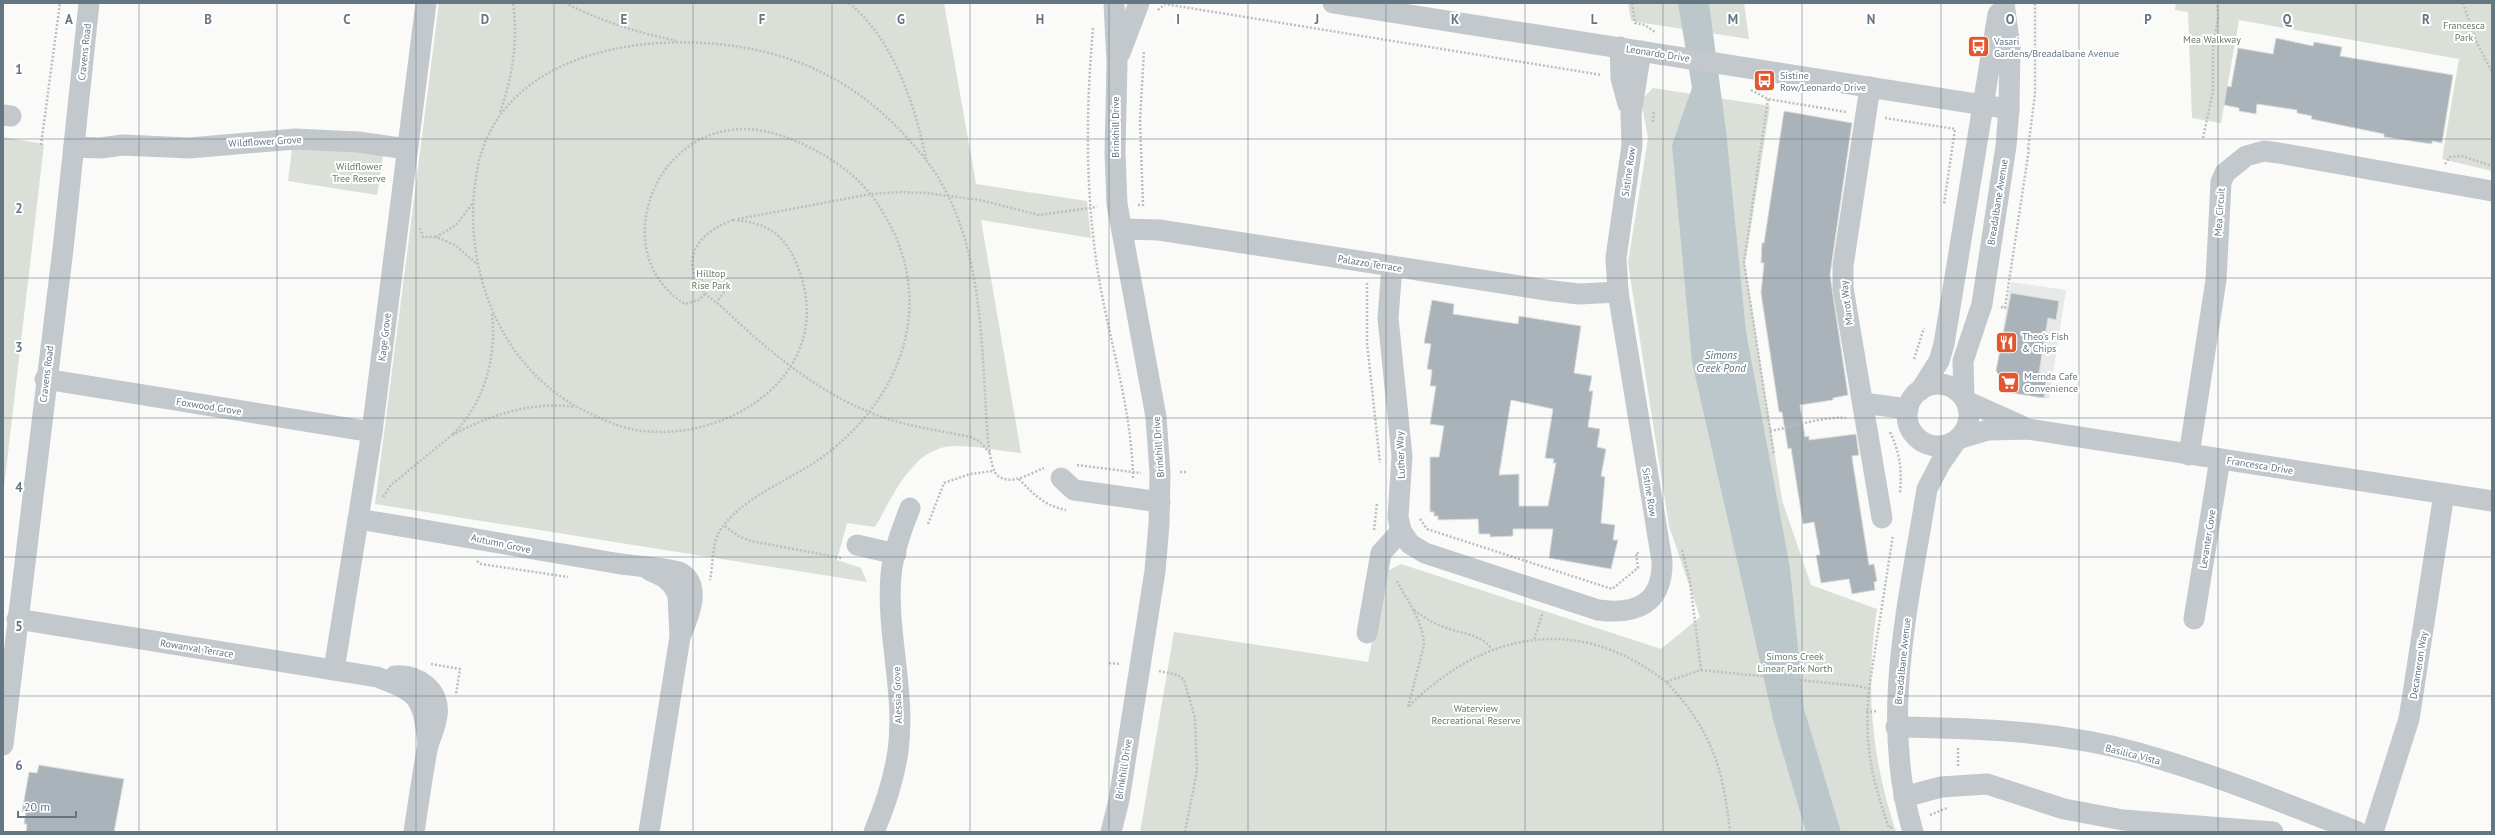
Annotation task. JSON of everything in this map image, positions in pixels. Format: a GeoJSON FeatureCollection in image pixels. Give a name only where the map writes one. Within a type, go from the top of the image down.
{"type":"FeatureCollection","features":[{"type":"Feature","properties":{"kind":"street","name":"Cravens Road"},"geometry":{"type":"LineString","coordinates":[[3,745],[16,619],[75,138],[89,3]]}},
{"type":"Feature","properties":{"kind":"street","name":"Kage Grove"},"geometry":{"type":"LineString","coordinates":[[334,670],[372,432],[426,3]]}},
{"type":"Feature","properties":{"kind":"street","name":"Brinkhill Drive"},"geometry":{"type":"LineString","coordinates":[[1111,832],[1119,800],[1154,571],[1160,502],[1160,473],[1156,417],[1128,276],[1117,204],[1115,146],[1117,63],[1114,3]]}},
{"type":"Feature","properties":{"kind":"street","name":"Leonardo Drive"},"geometry":{"type":"LineString","coordinates":[[1333,3],[2009,109]]}},
{"type":"Feature","properties":{"kind":"street"},"geometry":{"type":"LineString","coordinates":[[1920,391],[1938,361],[1944,344],[1982,105],[2000,3]]}},
{"type":"Feature","properties":{"kind":"street","name":"Breadalbane Avenue"},"geometry":{"type":"LineString","coordinates":[[1965,400],[1963,361],[1982,304],[2009,109],[2010,47],[2004,3]]}},
{"type":"Feature","properties":{"kind":"street","name":"Brinkhill Drive"},"geometry":{"type":"LineString","coordinates":[[1117,63],[1137,9]]}},
{"type":"Feature","properties":{"kind":"street","name":"Sistine Row"},"geometry":{"type":"LineString","coordinates":[[1401,531],[1410,544],[1425,552],[1598,610],[1617,612],[1632,610],[1644,605],[1659,584],[1662,572],[1660,551],[1618,292],[1616,258],[1632,145],[1631,114],[1621,78],[1620,47]]}},
{"type":"Feature","properties":{"kind":"street","name":"Sistine Row"},"geometry":{"type":"LineString","coordinates":[[1631,114],[1657,54]]}},
{"type":"Feature","properties":{"kind":"street","name":"Marot Way"},"geometry":{"type":"LineString","coordinates":[[1870,86],[1843,266],[1843,288],[1865,412],[1888,526]]}},
{"type":"Feature","properties":{"kind":"street","name":"Wildflower Grove"},"geometry":{"type":"LineString","coordinates":[[75,138],[123,144],[189,148],[295,139],[358,142],[408,149]]}},
{"type":"Feature","properties":{"kind":"street","name":"Mea Circuit"},"geometry":{"type":"LineString","coordinates":[[2189,455],[2216,280],[2219,192],[2225,173],[2234,164],[2246,156],[2264,151],[2492,191]]}},
{"type":"Feature","properties":{"kind":"street","name":"Palazzo Terrace"},"geometry":{"type":"LineString","coordinates":[[1122,229],[1159,230],[1391,277],[1572,294],[1618,292]]}},
{"type":"Feature","properties":{"kind":"street","name":"Luther Way"},"geometry":{"type":"LineString","coordinates":[[1391,277],[1388,318],[1402,456],[1402,480],[1397,504],[1401,531]]}},
{"type":"Feature","properties":{"kind":"street","name":"Foxwood Grove"},"geometry":{"type":"LineString","coordinates":[[46,380],[372,432]]}},
{"type":"Feature","properties":{"kind":"street"},"geometry":{"type":"LineString","coordinates":[[1865,412],[1898,408],[1920,391],[1938,384],[1958,391],[1965,400],[1969,421],[1965,431],[1957,440],[1943,446],[1929,445],[1914,435],[1907,418],[1898,408]]}},
{"type":"Feature","properties":{"kind":"street","name":"Francesca Drive"},"geometry":{"type":"LineString","coordinates":[[1965,400],[2028,429]]}},
{"type":"Feature","properties":{"kind":"street","name":"Francesca Drive"},"geometry":{"type":"LineString","coordinates":[[1957,440],[1988,430],[2028,429],[2492,501]]}},
{"type":"Feature","properties":{"kind":"street","name":"Breadalbane Avenue"},"geometry":{"type":"LineString","coordinates":[[1914,435],[1924,461],[1928,489]]}},
{"type":"Feature","properties":{"kind":"street","name":"Breadalbane Avenue"},"geometry":{"type":"LineString","coordinates":[[1913,832],[1904,797],[1896,726],[1898,676],[1928,489],[1940,464],[1957,440]]}},
{"type":"Feature","properties":{"kind":"street","name":"Levanter Cove"},"geometry":{"type":"LineString","coordinates":[[2194,619],[2220,459]]}},
{"type":"Feature","properties":{"kind":"street"},"geometry":{"type":"LineString","coordinates":[[1061,470],[1074,490],[1160,502]]}},
{"type":"Feature","properties":{"kind":"street","name":"Decameron Way"},"geometry":{"type":"LineString","coordinates":[[2373,832],[2409,719],[2444,494]]}},
{"type":"Feature","properties":{"kind":"street","name":"Alessia Grove"},"geometry":{"type":"LineString","coordinates":[[874,832],[887,801],[898,750],[899,701],[892,623],[891,575],[910,508]]}},
{"type":"Feature","properties":{"kind":"street","name":"Autumn Grove"},"geometry":{"type":"LineString","coordinates":[[358,519],[644,568],[666,568],[681,572],[688,580],[692,597],[690,614],[680,637],[649,832]]}},
{"type":"Feature","properties":{"kind":"street"},"geometry":{"type":"LineString","coordinates":[[1366,633],[1381,554],[1401,531]]}},
{"type":"Feature","properties":{"kind":"street"},"geometry":{"type":"LineString","coordinates":[[851,552],[896,554]]}},
{"type":"Feature","properties":{"kind":"street","name":"Rowanval Terrace"},"geometry":{"type":"LineString","coordinates":[[16,619],[377,677],[409,676],[425,684],[433,692],[438,714],[428,742],[414,832]]}},
{"type":"Feature","properties":{"kind":"street","name":"Basilica Vista"},"geometry":{"type":"LineString","coordinates":[[1896,726],[1964,728],[2042,734],[2138,753],[2223,780],[2358,832]]}},
{"type":"Feature","properties":{"kind":"street"},"geometry":{"type":"LineString","coordinates":[[1904,797],[1941,787],[1987,784],[2064,809],[2123,820],[2188,829],[2238,828],[2273,832]]}},
{"type":"Feature","properties":{"kind":"path"},"geometry":{"type":"LineString","coordinates":[[41,144],[60,3]]}},
{"type":"Feature","properties":{"kind":"path"},"geometry":{"type":"LineString","coordinates":[[500,115],[511,79],[514,57],[516,34],[513,3]]}},
{"type":"Feature","properties":{"kind":"path"},"geometry":{"type":"LineString","coordinates":[[565,3],[592,17],[626,28],[685,42]]}},
{"type":"Feature","properties":{"kind":"path"},"geometry":{"type":"LineString","coordinates":[[849,3],[866,18],[897,70],[912,101],[926,160]]}},
{"type":"Feature","properties":{"kind":"path"},"geometry":{"type":"LineString","coordinates":[[1632,3],[1636,23],[1645,25],[1663,38],[1657,54]]}},
{"type":"Feature","properties":{"kind":"path"},"geometry":{"type":"LineString","coordinates":[[2203,138],[2213,91],[2213,50],[2218,17],[2217,3]]}},
{"type":"Feature","properties":{"kind":"path"},"geometry":{"type":"LineString","coordinates":[[2464,3],[2476,41],[2492,72]]}},
{"type":"Feature","properties":{"kind":"path"},"geometry":{"type":"LineString","coordinates":[[1137,9],[1149,17],[1165,4],[1621,78]]}},
{"type":"Feature","properties":{"kind":"path"},"geometry":{"type":"LineString","coordinates":[[1094,20],[1087,111],[1090,208],[1103,300],[1128,411],[1134,499]]}},
{"type":"Feature","properties":{"kind":"path"},"geometry":{"type":"LineString","coordinates":[[733,220],[752,221],[763,224],[776,233],[788,247],[798,268],[808,305],[807,321],[799,353],[792,367],[766,394],[749,406],[725,418],[698,427],[644,431],[616,426],[577,408],[554,393],[533,373],[502,332],[492,312],[477,264],[472,204],[483,145],[500,115],[513,98],[567,64],[598,53],[635,45],[685,42],[729,44],[766,50],[841,81],[868,99],[893,121],[926,160],[950,196],[967,249],[973,281],[983,352],[990,453],[993,471],[998,477],[1009,480],[1019,479],[1061,470],[1160,473],[1186,472]]}},
{"type":"Feature","properties":{"kind":"path"},"geometry":{"type":"LineString","coordinates":[[990,453],[979,441],[971,437],[931,431],[871,413],[838,396],[792,367],[746,331],[717,302],[705,294],[698,283],[692,264],[698,244],[706,234],[717,226],[733,220],[871,194],[899,192],[950,196],[980,200],[1039,215],[1117,204],[1143,205],[1140,120],[1144,46]]}},
{"type":"Feature","properties":{"kind":"path"},"geometry":{"type":"LineString","coordinates":[[1745,85],[1768,99],[1955,129],[1944,210]]}},
{"type":"Feature","properties":{"kind":"path"},"geometry":{"type":"LineString","coordinates":[[1768,99],[1744,262],[1774,455]]}},
{"type":"Feature","properties":{"kind":"path"},"geometry":{"type":"LineString","coordinates":[[1653,128],[1654,106]]}},
{"type":"Feature","properties":{"kind":"path"},"geometry":{"type":"LineString","coordinates":[[705,294],[692,303],[685,304],[678,300],[658,275],[649,257],[646,239],[649,198],[657,179],[667,164],[682,151],[699,140],[716,133],[732,129],[752,130],[787,137],[840,165],[871,194],[896,236],[906,266],[910,293],[907,337],[897,368],[871,413],[820,459],[764,492],[725,526],[717,540],[710,584]]}},
{"type":"Feature","properties":{"kind":"path"},"geometry":{"type":"LineString","coordinates":[[2005,308],[2029,149]]}},
{"type":"Feature","properties":{"kind":"path"},"geometry":{"type":"LineString","coordinates":[[472,204],[456,225],[436,237],[455,245],[477,264]]}},
{"type":"Feature","properties":{"kind":"path"},"geometry":{"type":"LineString","coordinates":[[698,283],[705,276],[712,274],[721,275],[726,281],[726,289],[717,302]]}},
{"type":"Feature","properties":{"kind":"path"},"geometry":{"type":"LineString","coordinates":[[1368,283],[1391,277]]}},
{"type":"Feature","properties":{"kind":"path"},"geometry":{"type":"LineString","coordinates":[[379,522],[383,497],[391,485],[452,435],[464,423],[474,406],[489,370],[494,336],[492,312]]}},
{"type":"Feature","properties":{"kind":"path"},"geometry":{"type":"LineString","coordinates":[[1912,363],[1921,343],[1926,322]]}},
{"type":"Feature","properties":{"kind":"path"},"geometry":{"type":"LineString","coordinates":[[452,435],[474,423],[507,411],[550,406],[577,408]]}},
{"type":"Feature","properties":{"kind":"path"},"geometry":{"type":"LineString","coordinates":[[1898,408],[1887,422],[1890,433],[1896,444],[1902,468],[1899,495]]}},
{"type":"Feature","properties":{"kind":"path"},"geometry":{"type":"LineString","coordinates":[[1770,431],[1865,412]]}},
{"type":"Feature","properties":{"kind":"path"},"geometry":{"type":"LineString","coordinates":[[924,530],[944,483],[970,474],[993,471]]}},
{"type":"Feature","properties":{"kind":"path"},"geometry":{"type":"LineString","coordinates":[[1418,516],[1427,529],[1612,589],[1638,568],[1636,554],[1682,547],[1690,582],[1701,670]]}},
{"type":"Feature","properties":{"kind":"path"},"geometry":{"type":"LineString","coordinates":[[725,526],[738,536],[751,541],[851,552]]}},
{"type":"Feature","properties":{"kind":"path"},"geometry":{"type":"LineString","coordinates":[[1866,712],[1888,526]]}},
{"type":"Feature","properties":{"kind":"path"},"geometry":{"type":"LineString","coordinates":[[1534,639],[1549,593]]}},
{"type":"Feature","properties":{"kind":"path"},"geometry":{"type":"LineString","coordinates":[[1413,610],[1444,627],[1476,636],[1486,642],[1492,649]]}},
{"type":"Feature","properties":{"kind":"path"},"geometry":{"type":"LineString","coordinates":[[1109,663],[1178,675],[1184,680],[1189,691],[1194,718],[1197,756],[1192,802],[1185,832]]}},
{"type":"Feature","properties":{"kind":"path"},"geometry":{"type":"LineString","coordinates":[[429,664],[460,668],[455,700]]}},
{"type":"Feature","properties":{"kind":"path"},"geometry":{"type":"LineString","coordinates":[[1730,832],[1721,772],[1709,739],[1686,702],[1666,682],[1701,670],[1714,670],[1858,686],[1868,689]]}},
{"type":"Feature","properties":{"kind":"shaded area"},"geometry":{"type":"Polygon","coordinates":[[[2011,282],[2066,290],[2049,399],[2012,393],[1996,371],[2011,282]]]}},
{"type":"Feature","properties":{"kind":"green space","name":"Hilltop Rise Park"},"geometry":{"type":"Polygon","coordinates":[[[439,3],[944,3],[976,184],[1087,201],[1091,238],[981,220],[1021,453],[956,446],[941,448],[928,454],[916,463],[897,488],[875,527],[847,523],[837,560],[861,568],[867,582],[375,504],[439,3]]]}},
{"type":"Feature","properties":{"kind":"green space"},"geometry":{"type":"Polygon","coordinates":[[[1628,3],[1744,3],[1749,39],[1631,21],[1628,3]]]}},
{"type":"Feature","properties":{"kind":"green space","name":"Francesca Park"},"geometry":{"type":"Polygon","coordinates":[[[2176,3],[2492,3],[2492,171],[2442,159],[2459,59],[2239,20],[2221,123],[2192,118],[2188,12],[2175,10],[2176,3]]]}},
{"type":"Feature","properties":{"kind":"green space"},"geometry":{"type":"Polygon","coordinates":[[[1653,88],[1770,106],[1745,264],[1782,500],[1811,585],[1877,609],[1871,666],[1873,722],[1881,776],[1896,832],[1140,832],[1174,632],[1368,662],[1386,572],[1401,564],[1661,649],[1700,617],[1669,526],[1628,263],[1648,138],[1641,100],[1653,88]]]}},
{"type":"Feature","properties":{"kind":"green space"},"geometry":{"type":"Polygon","coordinates":[[[3,137],[44,144],[3,496],[3,137]]]}},
{"type":"Feature","properties":{"kind":"green space","name":"Wildflower Tree Reserve"},"geometry":{"type":"Polygon","coordinates":[[[292,149],[338,149],[383,156],[377,195],[288,181],[292,149]]]}},
{"type":"Feature","properties":{"kind":"water","name":"Simons Creek Pond"},"geometry":{"type":"Polygon","coordinates":[[[1678,3],[1709,3],[1726,131],[1746,332],[1790,568],[1804,709],[1841,832],[1806,832],[1774,723],[1692,362],[1672,145],[1692,88],[1678,3]]]}},
{"type":"Feature","properties":{"kind":"building"},"geometry":{"type":"Polygon","coordinates":[[[2276,38],[2313,46],[2314,42],[2342,47],[2340,56],[2453,75],[2442,143],[2432,141],[2432,144],[2384,137],[2384,134],[2311,119],[2312,116],[2297,113],[2297,110],[2257,104],[2256,114],[2239,111],[2239,108],[2224,105],[2227,86],[2231,87],[2238,48],[2273,54],[2276,38]]]}},
{"type":"Feature","properties":{"kind":"building"},"geometry":{"type":"Polygon","coordinates":[[[1784,111],[1852,123],[1830,275],[1848,395],[1833,398],[1833,400],[1800,405],[1805,437],[1809,436],[1809,440],[1856,434],[1859,455],[1852,456],[1853,464],[1869,565],[1874,564],[1877,581],[1874,582],[1875,590],[1852,594],[1849,579],[1821,583],[1816,555],[1820,555],[1814,522],[1803,524],[1791,448],[1788,449],[1782,412],[1779,412],[1761,293],[1764,263],[1761,263],[1762,243],[1764,243],[1784,111]]]}},
{"type":"Feature","properties":{"kind":"building"},"geometry":{"type":"Polygon","coordinates":[[[2011,293],[2059,301],[2056,320],[2048,318],[2039,373],[2047,374],[2044,398],[2012,393],[1996,371],[2011,293]]]}},
{"type":"Feature","properties":{"kind":"building"},"geometry":{"type":"Polygon","coordinates":[[[1432,300],[1454,304],[1453,314],[1518,324],[1519,316],[1581,326],[1574,373],[1592,376],[1589,391],[1593,391],[1588,427],[1600,429],[1597,447],[1606,449],[1601,476],[1605,477],[1601,523],[1615,525],[1613,540],[1618,540],[1611,569],[1549,558],[1553,529],[1513,529],[1513,536],[1490,537],[1490,534],[1479,534],[1478,519],[1438,520],[1438,516],[1434,516],[1434,512],[1430,512],[1430,457],[1439,457],[1444,426],[1430,424],[1436,386],[1430,386],[1432,370],[1427,369],[1431,344],[1424,343],[1432,300]],[[1511,400],[1499,475],[1519,474],[1519,506],[1548,506],[1556,463],[1553,463],[1554,459],[1545,458],[1553,409],[1511,400]]]}},
{"type":"Feature","properties":{"kind":"building"},"geometry":{"type":"Polygon","coordinates":[[[39,765],[124,779],[114,832],[26,832],[27,824],[24,824],[26,812],[22,812],[29,772],[37,773],[39,765]]]}},
{"type":"Feature","properties":{"kind":"place","name":"Vasari Gardens/Breadalbane Avenue"},"geometry":{"type":"Point","coordinates":[1978,47]}},
{"type":"Feature","properties":{"kind":"place","name":"Sistine Row/Leonardo Drive"},"geometry":{"type":"Point","coordinates":[1764,81]}},
{"type":"Feature","properties":{"kind":"place","name":"Theo's Fish & Chips"},"geometry":{"type":"Point","coordinates":[2006,342]}},
{"type":"Feature","properties":{"kind":"place","name":"Mernda Cafe Convenience"},"geometry":{"type":"Point","coordinates":[2009,382]}},
{"type":"Feature","properties":{"kind":"park label","name":"Mea Walkway"},"geometry":{"type":"Point","coordinates":[2212,39]}},
{"type":"Feature","properties":{"kind":"park label","name":"Simons Creek Linear Park North"},"geometry":{"type":"Point","coordinates":[1795,662]}},
{"type":"Feature","properties":{"kind":"park label","name":"Waterview Recreational Reserve"},"geometry":{"type":"Point","coordinates":[1476,714]}}]}
